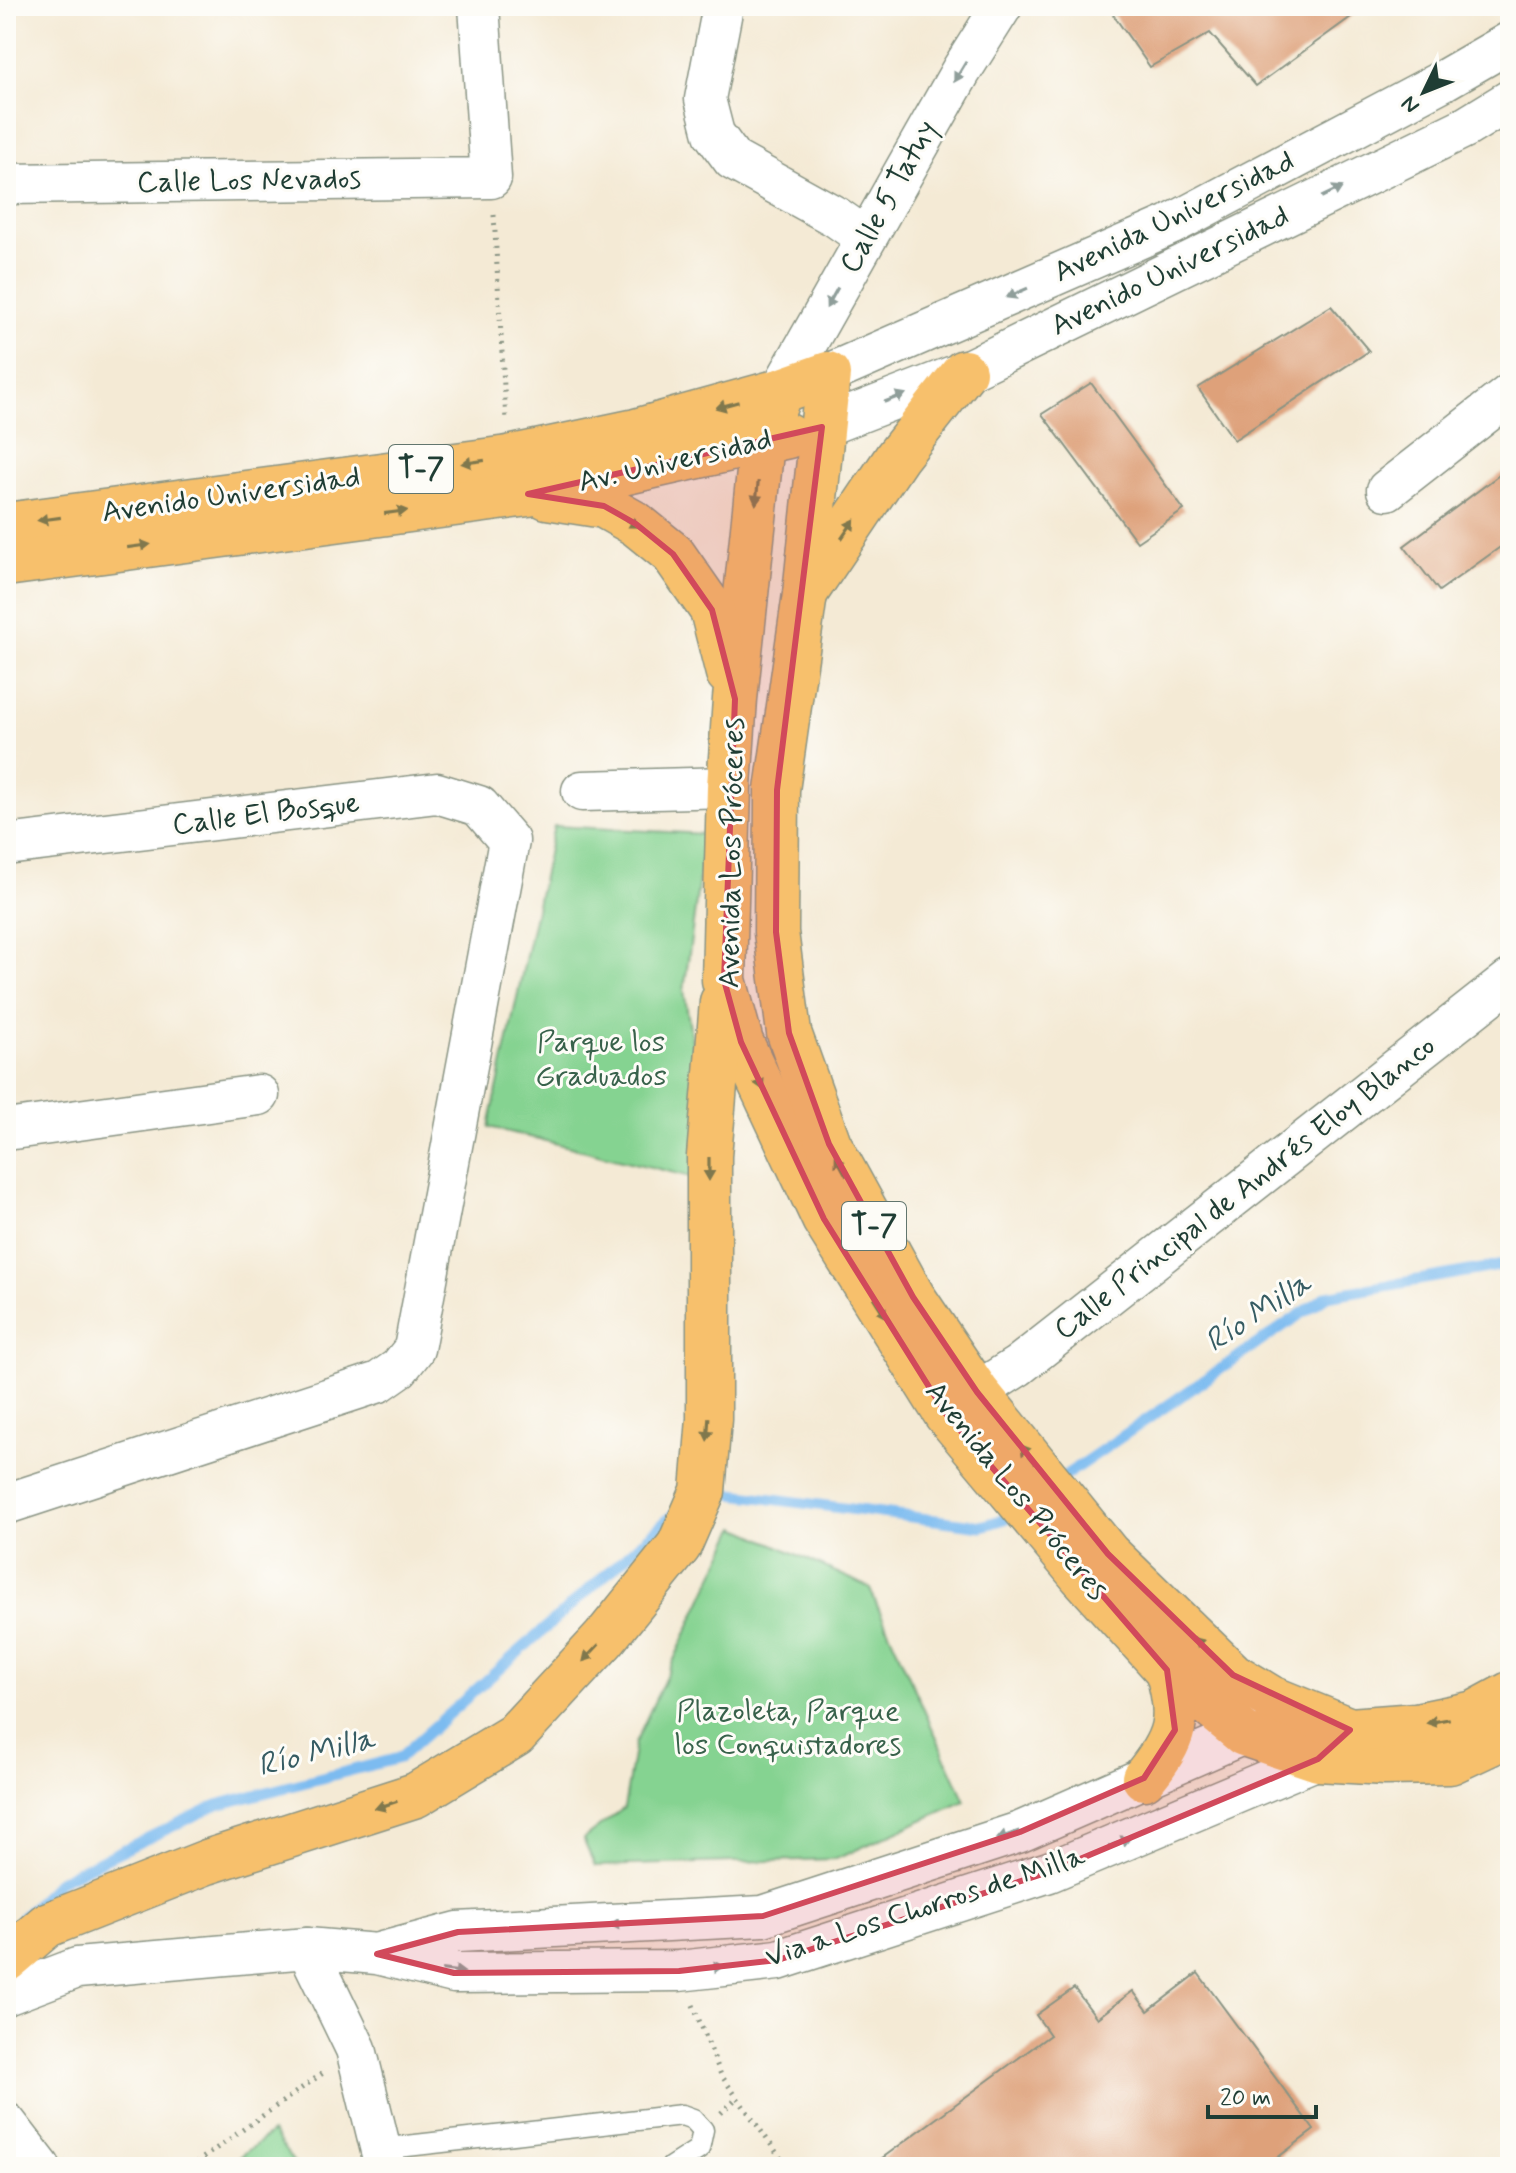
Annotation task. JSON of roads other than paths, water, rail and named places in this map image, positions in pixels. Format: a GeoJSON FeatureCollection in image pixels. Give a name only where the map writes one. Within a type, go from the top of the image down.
{"type":"FeatureCollection","features":[{"type":"Feature","properties":{"kind":"highway"},"geometry":{"type":"LineString","coordinates":[[805,594],[897,457],[964,372]]}},
{"type":"Feature","properties":{"kind":"highway","name":"Avenido Universidad"},"geometry":{"type":"LineString","coordinates":[[6,564],[518,476],[636,431],[780,391],[828,374]]}},
{"type":"Feature","properties":{"kind":"highway","name":"Avenida Los Próceres"},"geometry":{"type":"LineString","coordinates":[[828,374],[805,594],[777,790],[776,932],[789,1033],[829,1144],[913,1297],[977,1392],[1108,1554],[1233,1675],[1271,1698],[1350,1730],[1416,1725],[1475,1713],[1510,1694]]}},
{"type":"Feature","properties":{"kind":"highway","name":"Avenida Los Próceres"},"geometry":{"type":"LineString","coordinates":[[780,391],[762,443],[735,699],[729,787],[724,980],[741,1042],[824,1219],[946,1414],[1081,1575],[1167,1670],[1244,1734],[1318,1759],[1385,1763],[1450,1762],[1510,1734]]}},
{"type":"Feature","properties":{"kind":"highway","name":"Av. Universidad"},"geometry":{"type":"LineString","coordinates":[[518,476],[762,443],[822,427]]}},
{"type":"Feature","properties":{"kind":"highway","name":"Avenido Universidad"},"geometry":{"type":"LineString","coordinates":[[6,525],[518,476]]}},
{"type":"Feature","properties":{"kind":"highway"},"geometry":{"type":"LineString","coordinates":[[518,476],[604,506],[636,524],[673,554],[712,610],[735,699]]}},
{"type":"Feature","properties":{"kind":"highway"},"geometry":{"type":"LineString","coordinates":[[6,1960],[47,1925],[207,1862],[416,1795],[515,1735],[604,1639],[679,1546],[703,1491],[709,1419],[709,1156],[724,980]]}},
{"type":"Feature","properties":{"kind":"highway"},"geometry":{"type":"LineString","coordinates":[[1144,1778],[1163,1755],[1175,1730],[1176,1698],[1167,1670]]}},
{"type":"Feature","properties":{"kind":"street","name":"Calle Los Nevados"},"geometry":{"type":"LineString","coordinates":[[6,184],[491,178],[479,6]]}},
{"type":"Feature","properties":{"kind":"street"},"geometry":{"type":"LineString","coordinates":[[723,6],[705,99],[714,134],[733,160],[836,217],[866,238]]}},
{"type":"Feature","properties":{"kind":"street","name":"Calle 5 Tatuy"},"geometry":{"type":"LineString","coordinates":[[780,391],[961,71],[1002,6]]}},
{"type":"Feature","properties":{"kind":"street","name":"Avenida Universidad"},"geometry":{"type":"LineString","coordinates":[[828,374],[1170,225],[1510,42]]}},
{"type":"Feature","properties":{"kind":"street","name":"Avenido Universidad"},"geometry":{"type":"LineString","coordinates":[[822,427],[964,372],[1466,127],[1510,100]]}},
{"type":"Feature","properties":{"kind":"street"},"geometry":{"type":"LineString","coordinates":[[1387,490],[1510,394]]}},
{"type":"Feature","properties":{"kind":"street"},"geometry":{"type":"LineString","coordinates":[[582,791],[729,787]]}},
{"type":"Feature","properties":{"kind":"street","name":"Calle El Bosque"},"geometry":{"type":"LineString","coordinates":[[6,845],[437,793],[479,806],[509,841],[414,1349],[399,1368],[379,1382],[6,1504]]}},
{"type":"Feature","properties":{"kind":"street","name":"Calle Principal de Andrés Eloy Blanco"},"geometry":{"type":"LineString","coordinates":[[977,1392],[1018,1366],[1510,980]]}},
{"type":"Feature","properties":{"kind":"street"},"geometry":{"type":"LineString","coordinates":[[6,1130],[259,1095]]}},
{"type":"Feature","properties":{"kind":"street","name":"Via a Los Chorros de Milla"},"geometry":{"type":"LineString","coordinates":[[377,1954],[458,1932],[763,1916],[1020,1832],[1244,1734],[1271,1698]]}},
{"type":"Feature","properties":{"kind":"street","name":"Via a Los Chorros de Milla"},"geometry":{"type":"LineString","coordinates":[[6,1995],[77,1968],[307,1948],[377,1954],[454,1973],[679,1971],[778,1960],[1049,1872],[1318,1759],[1350,1730]]}},
{"type":"Feature","properties":{"kind":"street"},"geometry":{"type":"LineString","coordinates":[[307,1948],[356,2049],[383,2158]]}},
{"type":"Feature","properties":{"kind":"street"},"geometry":{"type":"LineString","coordinates":[[6,2123],[40,2167]]}},
{"type":"Feature","properties":{"kind":"lane"},"geometry":{"type":"LineString","coordinates":[[383,2158],[682,2115],[693,2119],[703,2130],[699,2149],[671,2167]]}},
{"type":"Feature","properties":{"kind":"waterway","name":"Río Milla"},"geometry":{"type":"LineString","coordinates":[[1063,1477],[1327,1296],[1510,1264]]}},
{"type":"Feature","properties":{"kind":"waterway","name":"Río Milla"},"geometry":{"type":"LineString","coordinates":[[733,1494],[982,1526],[1011,1517]]}},
{"type":"Feature","properties":{"kind":"waterway","name":"Río Milla"},"geometry":{"type":"LineString","coordinates":[[15,1925],[60,1880],[217,1805],[399,1758],[675,1513]]}},
{"type":"Feature","properties":{"kind":"park label","name":"Parque los Graduados"},"geometry":{"type":"Point","coordinates":[601,1059]}},
{"type":"Feature","properties":{"kind":"park label","name":"Plazoleta, Parque los Conquistadores"},"geometry":{"type":"Point","coordinates":[788,1728]}}]}
